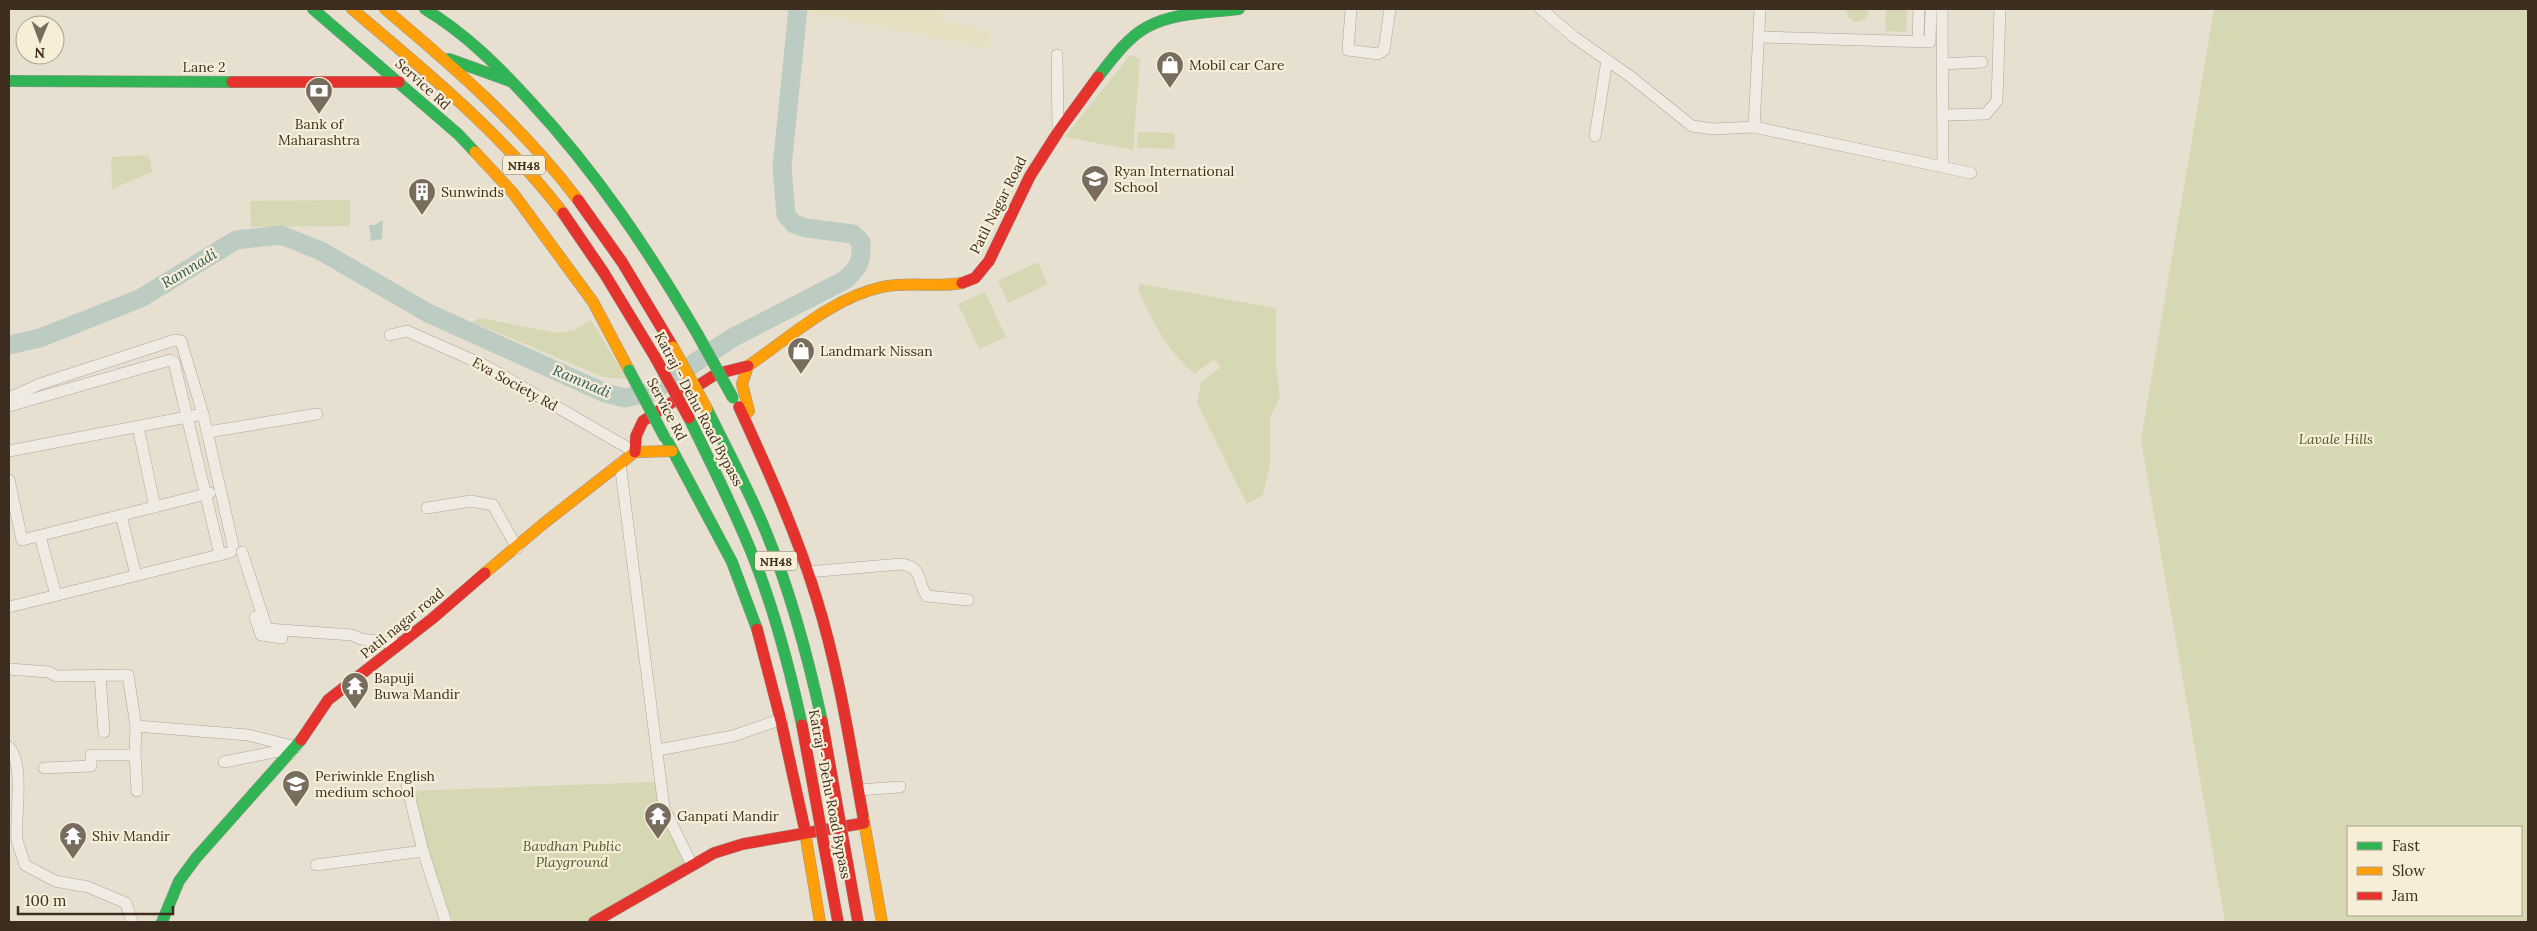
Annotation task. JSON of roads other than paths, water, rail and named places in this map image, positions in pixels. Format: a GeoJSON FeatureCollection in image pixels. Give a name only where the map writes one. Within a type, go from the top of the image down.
{"type":"FeatureCollection","features":[{"type":"Feature","properties":{"kind":"main road","name":"Service Rd"},"geometry":{"type":"LineString","coordinates":[[313,9],[399,82],[473,150],[524,207],[593,302],[718,534],[741,582],[764,652],[782,719],[807,834],[820,922]]}},
{"type":"Feature","properties":{"kind":"main road","name":"Katraj - Dehu Road Bypass"},"geometry":{"type":"LineString","coordinates":[[352,9],[476,115],[534,176],[568,219],[616,288],[689,418],[736,517],[760,575],[783,646],[802,725],[838,922]]}},
{"type":"Feature","properties":{"kind":"main road","name":"Katraj - Dehu Road Bypass"},"geometry":{"type":"LineString","coordinates":[[385,9],[441,56],[520,130],[578,199],[633,277],[707,409],[748,493],[779,568],[803,640],[822,722],[858,922]]}},
{"type":"Feature","properties":{"kind":"main road"},"geometry":{"type":"LineString","coordinates":[[425,9],[458,28],[487,54],[570,146],[623,214],[656,262],[744,416],[774,482],[808,572],[827,634],[838,679],[882,922]]}},
{"type":"Feature","properties":{"kind":"main road","name":"Patil Nagar Road"},"geometry":{"type":"LineString","coordinates":[[635,452],[636,436],[643,421],[716,374],[748,366],[846,300],[872,289],[900,284],[958,284],[976,277],[999,244],[1036,163],[1134,35],[1148,26],[1164,21],[1240,9]]}},
{"type":"Feature","properties":{"kind":"main road"},"geometry":{"type":"LineString","coordinates":[[441,56],[512,82]]}},
{"type":"Feature","properties":{"kind":"main road","name":"Lane 2"},"geometry":{"type":"LineString","coordinates":[[9,81],[399,82]]}},
{"type":"Feature","properties":{"kind":"main road"},"geometry":{"type":"LineString","coordinates":[[744,416],[749,412],[741,382],[742,375],[748,366]]}},
{"type":"Feature","properties":{"kind":"main road"},"geometry":{"type":"LineString","coordinates":[[635,452],[672,451]]}},
{"type":"Feature","properties":{"kind":"main road","name":"Patil nagar road"},"geometry":{"type":"LineString","coordinates":[[162,922],[179,881],[196,858],[293,751],[328,700],[517,548],[543,524],[635,452]]}},
{"type":"Feature","properties":{"kind":"main road"},"geometry":{"type":"LineString","coordinates":[[594,922],[714,853],[743,844],[864,823]]}},
{"type":"Feature","properties":{"kind":"street"},"geometry":{"type":"LineString","coordinates":[[1351,9],[1348,50],[1378,54],[1384,50],[1390,9]]}},
{"type":"Feature","properties":{"kind":"street"},"geometry":{"type":"LineString","coordinates":[[1541,9],[1574,37],[1607,60],[1692,126],[1733,129],[1754,127],[1971,173]]}},
{"type":"Feature","properties":{"kind":"street"},"geometry":{"type":"LineString","coordinates":[[1754,127],[1760,9]]}},
{"type":"Feature","properties":{"kind":"street"},"geometry":{"type":"LineString","coordinates":[[1918,42],[1919,9]]}},
{"type":"Feature","properties":{"kind":"street"},"geometry":{"type":"LineString","coordinates":[[1759,37],[1930,42],[1931,9]]}},
{"type":"Feature","properties":{"kind":"street"},"geometry":{"type":"LineString","coordinates":[[1942,9],[1943,166]]}},
{"type":"Feature","properties":{"kind":"street"},"geometry":{"type":"LineString","coordinates":[[1943,115],[1986,114],[1997,101],[2000,9]]}},
{"type":"Feature","properties":{"kind":"street"},"geometry":{"type":"LineString","coordinates":[[1057,55],[1058,132]]}},
{"type":"Feature","properties":{"kind":"street"},"geometry":{"type":"LineString","coordinates":[[1595,136],[1607,60]]}},
{"type":"Feature","properties":{"kind":"street"},"geometry":{"type":"LineString","coordinates":[[1942,64],[1982,62]]}},
{"type":"Feature","properties":{"kind":"street","name":"Eva Society Rd"},"geometry":{"type":"LineString","coordinates":[[390,335],[407,331],[486,366],[635,452]]}},
{"type":"Feature","properties":{"kind":"street"},"geometry":{"type":"LineString","coordinates":[[9,398],[40,384],[175,340],[180,341],[183,345],[208,432],[216,450],[234,550]]}},
{"type":"Feature","properties":{"kind":"street"},"geometry":{"type":"LineString","coordinates":[[9,406],[170,360],[174,362],[205,494],[234,550],[264,632],[353,642],[361,640],[399,644]]}},
{"type":"Feature","properties":{"kind":"street"},"geometry":{"type":"LineString","coordinates":[[9,451],[203,414]]}},
{"type":"Feature","properties":{"kind":"street"},"geometry":{"type":"LineString","coordinates":[[208,432],[317,414]]}},
{"type":"Feature","properties":{"kind":"street"},"geometry":{"type":"LineString","coordinates":[[138,427],[155,507]]}},
{"type":"Feature","properties":{"kind":"street"},"geometry":{"type":"LineString","coordinates":[[620,463],[664,808],[692,865]]}},
{"type":"Feature","properties":{"kind":"street"},"geometry":{"type":"LineString","coordinates":[[9,480],[22,540],[223,489]]}},
{"type":"Feature","properties":{"kind":"street"},"geometry":{"type":"LineString","coordinates":[[426,508],[471,501],[494,505],[517,548]]}},
{"type":"Feature","properties":{"kind":"street"},"geometry":{"type":"LineString","coordinates":[[121,516],[136,575]]}},
{"type":"Feature","properties":{"kind":"street"},"geometry":{"type":"LineString","coordinates":[[40,536],[56,595]]}},
{"type":"Feature","properties":{"kind":"street"},"geometry":{"type":"LineString","coordinates":[[9,607],[234,550]]}},
{"type":"Feature","properties":{"kind":"street"},"geometry":{"type":"LineString","coordinates":[[808,572],[902,564],[918,572],[927,596],[968,600]]}},
{"type":"Feature","properties":{"kind":"street"},"geometry":{"type":"LineString","coordinates":[[9,669],[49,672],[56,676],[128,675],[136,726],[137,791]]}},
{"type":"Feature","properties":{"kind":"street"},"geometry":{"type":"LineString","coordinates":[[100,675],[104,732]]}},
{"type":"Feature","properties":{"kind":"street"},"geometry":{"type":"LineString","coordinates":[[658,750],[733,736],[782,719]]}},
{"type":"Feature","properties":{"kind":"street"},"geometry":{"type":"LineString","coordinates":[[136,726],[248,735],[293,751]]}},
{"type":"Feature","properties":{"kind":"street"},"geometry":{"type":"LineString","coordinates":[[9,748],[15,754],[18,777],[13,840],[25,865],[55,882],[88,887],[126,902],[132,922]]}},
{"type":"Feature","properties":{"kind":"street"},"geometry":{"type":"LineString","coordinates":[[224,762],[279,751],[293,751]]}},
{"type":"Feature","properties":{"kind":"street"},"geometry":{"type":"LineString","coordinates":[[44,768],[91,766],[92,755],[133,755],[135,753]]}},
{"type":"Feature","properties":{"kind":"street"},"geometry":{"type":"LineString","coordinates":[[407,786],[422,851],[446,922]]}},
{"type":"Feature","properties":{"kind":"street"},"geometry":{"type":"LineString","coordinates":[[858,790],[900,788]]}},
{"type":"Feature","properties":{"kind":"street"},"geometry":{"type":"LineString","coordinates":[[316,865],[422,851]]}},
{"type":"Feature","properties":{"kind":"waterway","name":"Ramnadi"},"geometry":{"type":"LineString","coordinates":[[9,345],[40,338],[141,298],[236,240],[281,235],[321,251],[428,313],[605,393],[625,398],[651,392],[732,338],[845,280],[859,264],[861,242],[853,234],[806,228],[794,224],[786,215],[782,167],[798,9]]}},
{"type":"Feature","properties":{"kind":"place","name":"Mobil car Care"},"geometry":{"type":"Point","coordinates":[1170,89]}},
{"type":"Feature","properties":{"kind":"place","name":"Bank of Maharashtra"},"geometry":{"type":"Point","coordinates":[319,115]}},
{"type":"Feature","properties":{"kind":"place","name":"Ryan International School"},"geometry":{"type":"Point","coordinates":[1095,203]}},
{"type":"Feature","properties":{"kind":"place","name":"Sunwinds"},"geometry":{"type":"Point","coordinates":[422,216]}},
{"type":"Feature","properties":{"kind":"place","name":"Landmark Nissan"},"geometry":{"type":"Point","coordinates":[801,375]}},
{"type":"Feature","properties":{"kind":"place","name":"Bapuji Buwa Mandir"},"geometry":{"type":"Point","coordinates":[355,710]}},
{"type":"Feature","properties":{"kind":"place","name":"Periwinkle English medium school"},"geometry":{"type":"Point","coordinates":[296,808]}},
{"type":"Feature","properties":{"kind":"place","name":"Ganpati Mandir"},"geometry":{"type":"Point","coordinates":[658,840]}},
{"type":"Feature","properties":{"kind":"place","name":"Shiv Mandir"},"geometry":{"type":"Point","coordinates":[73,860]}},
{"type":"Feature","properties":{"kind":"park label","name":"Lavale Hills"},"geometry":{"type":"Point","coordinates":[2336,439]}},
{"type":"Feature","properties":{"kind":"park label","name":"Bavdhan Public Playground"},"geometry":{"type":"Point","coordinates":[572,854]}}]}
